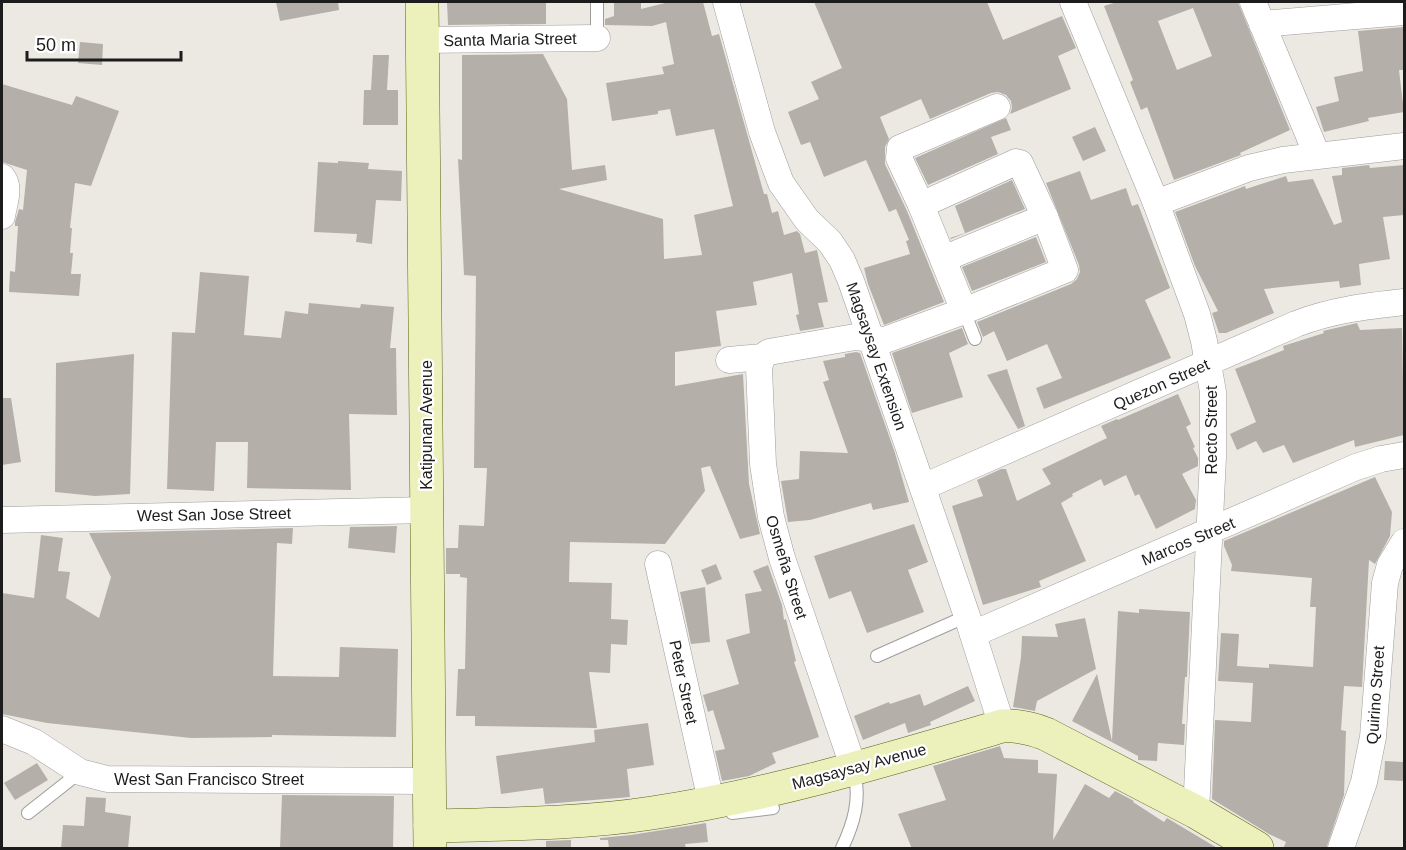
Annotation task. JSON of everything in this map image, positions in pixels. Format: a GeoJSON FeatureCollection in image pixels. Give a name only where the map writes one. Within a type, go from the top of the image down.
{"type":"FeatureCollection","features":[{"type":"Feature","properties":{"kind":"street","name":"Katipunan Avenue"},"geometry":{"type":"LineString","coordinates":[[422,2],[430,837]]}},
{"type":"Feature","properties":{"kind":"street","name":"Magsaysay Extension"},"geometry":{"type":"LineString","coordinates":[[726,2],[762,132],[781,183],[797,207],[830,242],[842,260],[923,487],[1002,726]]}},
{"type":"Feature","properties":{"kind":"street","name":"Recto Street"},"geometry":{"type":"LineString","coordinates":[[1073,2],[1156,203],[1197,314],[1209,363],[1214,419],[1196,812]]}},
{"type":"Feature","properties":{"kind":"street"},"geometry":{"type":"LineString","coordinates":[[1317,155],[1258,13],[1404,12]]}},
{"type":"Feature","properties":{"kind":"street","name":"Santa Maria Street"},"geometry":{"type":"LineString","coordinates":[[422,40],[597,38]]}},
{"type":"Feature","properties":{"kind":"street"},"geometry":{"type":"LineString","coordinates":[[964,311],[921,205],[899,158],[900,148],[997,107]]}},
{"type":"Feature","properties":{"kind":"street"},"geometry":{"type":"LineString","coordinates":[[1156,203],[1249,168],[1283,160],[1404,146]]}},
{"type":"Feature","properties":{"kind":"street"},"geometry":{"type":"LineString","coordinates":[[729,360],[762,357],[769,352],[855,337],[885,340],[1064,272],[1066,268],[1023,167],[1016,162],[921,205]]}},
{"type":"Feature","properties":{"kind":"street"},"geometry":{"type":"LineString","coordinates":[[2,177],[6,188],[2,216]]}},
{"type":"Feature","properties":{"kind":"street"},"geometry":{"type":"LineString","coordinates":[[943,259],[1045,217]]}},
{"type":"Feature","properties":{"kind":"street","name":"Quezon Street"},"geometry":{"type":"LineString","coordinates":[[923,487],[1321,315],[1348,308],[1404,302]]}},
{"type":"Feature","properties":{"kind":"street","name":"Osmeña Street"},"geometry":{"type":"LineString","coordinates":[[762,357],[759,368],[762,464],[771,517],[782,558],[854,770]]}},
{"type":"Feature","properties":{"kind":"street","name":"Marcos Street"},"geometry":{"type":"LineString","coordinates":[[970,625],[1209,533],[1356,467],[1404,455]]}},
{"type":"Feature","properties":{"kind":"street","name":"West San Jose Street"},"geometry":{"type":"LineString","coordinates":[[2,520],[427,510]]}},
{"type":"Feature","properties":{"kind":"street","name":"Quirino Street"},"geometry":{"type":"LineString","coordinates":[[1341,849],[1370,760],[1385,583],[1390,565],[1404,542]]}},
{"type":"Feature","properties":{"kind":"street","name":"Peter Street"},"geometry":{"type":"LineString","coordinates":[[658,564],[716,800]]}},
{"type":"Feature","properties":{"kind":"street","name":"Magsaysay Avenue"},"geometry":{"type":"LineString","coordinates":[[430,837],[652,813],[854,770],[1002,726],[1023,727],[1039,731],[1196,812],[1257,849]]}},
{"type":"Feature","properties":{"kind":"street","name":"West San Francisco Street"},"geometry":{"type":"LineString","coordinates":[[2,729],[34,742],[80,772],[107,779],[429,781]]}},
{"type":"Feature","properties":{"kind":"lane"},"geometry":{"type":"LineString","coordinates":[[597,2],[597,38]]}},
{"type":"Feature","properties":{"kind":"lane"},"geometry":{"type":"LineString","coordinates":[[964,311],[975,339]]}},
{"type":"Feature","properties":{"kind":"lane"},"geometry":{"type":"LineString","coordinates":[[877,656],[970,625]]}},
{"type":"Feature","properties":{"kind":"lane"},"geometry":{"type":"LineString","coordinates":[[842,849],[855,815],[858,799],[858,785],[854,770]]}},
{"type":"Feature","properties":{"kind":"lane"},"geometry":{"type":"LineString","coordinates":[[28,813],[80,772]]}},
{"type":"Feature","properties":{"kind":"lane"},"geometry":{"type":"LineString","coordinates":[[716,800],[724,810],[731,813],[773,808]]}},
{"type":"Feature","properties":{"kind":"building"},"geometry":{"type":"Polygon","coordinates":[[[276,2],[338,2],[339,10],[280,21],[276,2]]]}},
{"type":"Feature","properties":{"kind":"building"},"geometry":{"type":"Polygon","coordinates":[[[447,2],[546,2],[546,24],[448,25],[447,2]]]}},
{"type":"Feature","properties":{"kind":"building"},"geometry":{"type":"Polygon","coordinates":[[[614,2],[641,2],[641,9],[669,2],[703,2],[712,36],[719,34],[764,194],[767,194],[772,213],[778,211],[784,235],[797,231],[800,234],[805,253],[817,250],[828,302],[818,303],[824,327],[800,331],[792,273],[753,282],[757,305],[716,311],[721,346],[675,352],[675,386],[743,374],[749,484],[760,534],[740,539],[710,466],[701,468],[705,491],[665,544],[570,542],[569,582],[612,583],[611,619],[628,620],[627,645],[611,644],[610,673],[589,672],[597,728],[475,726],[475,716],[456,716],[458,669],[465,669],[467,578],[460,577],[460,574],[446,574],[446,548],[458,548],[459,525],[484,526],[487,468],[474,468],[476,276],[464,275],[458,159],[462,160],[462,55],[543,54],[567,99],[572,170],[605,165],[607,180],[559,189],[663,219],[664,259],[702,255],[694,215],[733,206],[714,129],[676,136],[670,109],[658,111],[658,114],[612,121],[606,83],[664,74],[662,67],[674,64],[666,22],[652,26],[605,25],[605,19],[614,16],[614,2]]]}},
{"type":"Feature","properties":{"kind":"building"},"geometry":{"type":"Polygon","coordinates":[[[814,2],[987,2],[1003,40],[1062,16],[1076,48],[1058,56],[1071,89],[1010,114],[1011,101],[1006,95],[998,92],[930,119],[921,99],[880,117],[889,139],[885,147],[885,164],[944,302],[884,325],[864,268],[910,254],[906,241],[909,240],[896,209],[889,212],[866,160],[824,177],[810,142],[801,145],[788,112],[819,99],[811,82],[842,68],[814,2]]]}},
{"type":"Feature","properties":{"kind":"building"},"geometry":{"type":"Polygon","coordinates":[[[1117,2],[1238,2],[1290,130],[1240,153],[1241,155],[1174,180],[1147,107],[1141,110],[1130,82],[1133,80],[1104,6],[1117,2]],[[1193,8],[1158,21],[1177,70],[1212,56],[1193,8]]]}},
{"type":"Feature","properties":{"kind":"building"},"geometry":{"type":"Polygon","coordinates":[[[1404,27],[1404,70],[1399,70],[1404,112],[1368,118],[1369,121],[1324,132],[1316,107],[1339,101],[1334,77],[1363,71],[1358,31],[1404,27]]]}},
{"type":"Feature","properties":{"kind":"building"},"geometry":{"type":"Polygon","coordinates":[[[80,42],[103,44],[102,65],[78,63],[80,42]]]}},
{"type":"Feature","properties":{"kind":"building"},"geometry":{"type":"Polygon","coordinates":[[[373,55],[389,55],[387,90],[398,90],[398,125],[363,125],[364,90],[371,90],[373,55]]]}},
{"type":"Feature","properties":{"kind":"building"},"geometry":{"type":"Polygon","coordinates":[[[2,84],[72,105],[76,96],[119,111],[91,186],[75,183],[70,253],[73,253],[71,274],[81,274],[79,296],[9,292],[10,271],[15,272],[18,226],[15,226],[15,222],[19,209],[23,210],[27,170],[2,162],[2,84]]]}},
{"type":"Feature","properties":{"kind":"building"},"geometry":{"type":"Polygon","coordinates":[[[1006,118],[1011,130],[991,137],[998,154],[928,185],[915,158],[1006,118]]]}},
{"type":"Feature","properties":{"kind":"building"},"geometry":{"type":"Polygon","coordinates":[[[1095,127],[1106,151],[1083,161],[1072,137],[1095,127]]]}},
{"type":"Feature","properties":{"kind":"building"},"geometry":{"type":"Polygon","coordinates":[[[338,161],[369,163],[368,169],[402,171],[401,201],[376,200],[372,244],[356,242],[357,234],[314,232],[318,162],[338,163],[338,161]]]}},
{"type":"Feature","properties":{"kind":"building"},"geometry":{"type":"Polygon","coordinates":[[[1369,165],[1370,168],[1404,165],[1404,215],[1383,217],[1390,259],[1359,264],[1361,285],[1340,288],[1339,281],[1264,289],[1274,313],[1226,333],[1219,333],[1212,313],[1218,311],[1195,266],[1175,212],[1245,186],[1246,189],[1286,176],[1288,182],[1313,179],[1334,225],[1342,222],[1332,176],[1342,175],[1342,168],[1369,165]]]}},
{"type":"Feature","properties":{"kind":"building"},"geometry":{"type":"Polygon","coordinates":[[[1080,171],[1091,200],[1126,188],[1132,206],[1138,204],[1170,288],[1145,300],[1171,358],[1044,409],[1036,388],[1062,378],[1047,344],[1007,361],[994,331],[983,337],[977,322],[1071,284],[1077,279],[1080,272],[1079,265],[1046,183],[1080,171]]]}},
{"type":"Feature","properties":{"kind":"building"},"geometry":{"type":"Polygon","coordinates":[[[1012,180],[1025,209],[951,239],[950,238],[965,233],[955,206],[1012,180]]]}},
{"type":"Feature","properties":{"kind":"building"},"geometry":{"type":"Polygon","coordinates":[[[1036,237],[1046,262],[972,291],[962,267],[1036,237]]]}},
{"type":"Feature","properties":{"kind":"building"},"geometry":{"type":"Polygon","coordinates":[[[200,272],[249,276],[244,335],[281,338],[285,311],[308,314],[309,303],[360,308],[361,304],[394,307],[390,348],[396,348],[397,415],[349,414],[351,490],[247,488],[248,442],[216,442],[214,491],[167,489],[172,332],[195,333],[200,272]]]}},
{"type":"Feature","properties":{"kind":"building"},"geometry":{"type":"Polygon","coordinates":[[[1357,323],[1360,330],[1402,328],[1404,435],[1355,447],[1354,440],[1293,463],[1284,445],[1263,453],[1256,441],[1237,450],[1230,434],[1256,422],[1235,369],[1284,350],[1283,346],[1324,333],[1323,331],[1357,323]]]}},
{"type":"Feature","properties":{"kind":"building"},"geometry":{"type":"Polygon","coordinates":[[[962,328],[968,344],[949,353],[963,397],[912,413],[892,353],[962,328]]]}},
{"type":"Feature","properties":{"kind":"building"},"geometry":{"type":"Polygon","coordinates":[[[860,353],[895,453],[909,502],[873,510],[871,503],[810,520],[788,522],[781,481],[799,479],[800,451],[848,453],[823,382],[829,380],[823,361],[845,357],[845,354],[860,353]]]}},
{"type":"Feature","properties":{"kind":"building"},"geometry":{"type":"Polygon","coordinates":[[[134,354],[130,494],[95,496],[55,492],[56,363],[134,354]]]}},
{"type":"Feature","properties":{"kind":"building"},"geometry":{"type":"Polygon","coordinates":[[[1007,369],[1025,426],[1018,429],[987,375],[1007,369]]]}},
{"type":"Feature","properties":{"kind":"building"},"geometry":{"type":"Polygon","coordinates":[[[1178,394],[1191,424],[1186,427],[1198,458],[1198,466],[1182,474],[1196,500],[1195,509],[1156,529],[1139,494],[1135,496],[1126,475],[1104,486],[1101,479],[1072,494],[1073,496],[1061,503],[1086,561],[1039,581],[1041,587],[983,605],[952,506],[983,496],[977,480],[1001,469],[1006,469],[1017,501],[1051,484],[1042,469],[1107,438],[1101,426],[1178,394]]]}},
{"type":"Feature","properties":{"kind":"building"},"geometry":{"type":"Polygon","coordinates":[[[2,398],[11,398],[21,462],[2,465],[2,398]]]}},
{"type":"Feature","properties":{"kind":"building"},"geometry":{"type":"Polygon","coordinates":[[[1375,477],[1392,512],[1390,536],[1375,564],[1369,560],[1362,687],[1344,686],[1341,730],[1346,731],[1344,795],[1326,849],[1283,849],[1286,842],[1212,799],[1215,720],[1251,722],[1253,683],[1218,681],[1221,633],[1239,634],[1237,666],[1269,668],[1269,664],[1313,667],[1316,607],[1310,607],[1312,578],[1231,571],[1232,565],[1224,541],[1375,477]]]}},
{"type":"Feature","properties":{"kind":"building"},"geometry":{"type":"Polygon","coordinates":[[[914,524],[928,562],[908,570],[924,612],[867,633],[851,591],[829,599],[814,556],[914,524]]]}},
{"type":"Feature","properties":{"kind":"building"},"geometry":{"type":"Polygon","coordinates":[[[397,526],[395,553],[348,548],[350,527],[397,526]]]}},
{"type":"Feature","properties":{"kind":"building"},"geometry":{"type":"Polygon","coordinates":[[[293,528],[292,544],[277,543],[273,676],[339,677],[340,647],[398,649],[396,737],[272,735],[272,737],[191,738],[47,723],[2,714],[2,593],[34,598],[41,535],[63,538],[58,571],[70,572],[66,598],[99,618],[111,577],[89,533],[293,528]]]}},
{"type":"Feature","properties":{"kind":"building"},"geometry":{"type":"Polygon","coordinates":[[[716,564],[722,579],[707,585],[701,570],[716,564]]]}},
{"type":"Feature","properties":{"kind":"building"},"geometry":{"type":"Polygon","coordinates":[[[768,565],[782,605],[784,620],[786,619],[796,661],[794,662],[819,737],[772,753],[776,763],[749,776],[722,781],[715,751],[725,749],[713,710],[708,712],[703,695],[739,684],[726,640],[750,633],[745,594],[762,591],[753,571],[768,565]]]}},
{"type":"Feature","properties":{"kind":"building"},"geometry":{"type":"Polygon","coordinates":[[[705,587],[710,642],[691,644],[680,592],[705,587]]]}},
{"type":"Feature","properties":{"kind":"building"},"geometry":{"type":"Polygon","coordinates":[[[1139,609],[1190,612],[1182,724],[1185,724],[1184,745],[1158,743],[1157,761],[1138,760],[1138,756],[1072,721],[1097,674],[1112,741],[1118,611],[1139,613],[1139,609]]]}},
{"type":"Feature","properties":{"kind":"building"},"geometry":{"type":"Polygon","coordinates":[[[1085,618],[1096,669],[1037,701],[1035,711],[1013,707],[1022,636],[1058,637],[1055,624],[1085,618]]]}},
{"type":"Feature","properties":{"kind":"building"},"geometry":{"type":"Polygon","coordinates":[[[968,686],[975,701],[930,722],[931,725],[908,733],[905,723],[863,740],[854,716],[889,702],[890,704],[920,694],[924,706],[968,686]]]}},
{"type":"Feature","properties":{"kind":"building"},"geometry":{"type":"Polygon","coordinates":[[[648,723],[654,765],[627,769],[630,797],[545,804],[543,788],[501,794],[496,756],[595,742],[594,730],[648,723]]]}},
{"type":"Feature","properties":{"kind":"building"},"geometry":{"type":"Polygon","coordinates":[[[1000,746],[1004,758],[1038,760],[1038,773],[1057,774],[1053,840],[1085,784],[1109,798],[1115,791],[1164,822],[1167,818],[1219,849],[912,849],[898,814],[946,800],[933,766],[1000,746]]]}},
{"type":"Feature","properties":{"kind":"building"},"geometry":{"type":"Polygon","coordinates":[[[1385,761],[1404,762],[1404,781],[1384,780],[1385,761]]]}},
{"type":"Feature","properties":{"kind":"building"},"geometry":{"type":"Polygon","coordinates":[[[37,763],[48,780],[15,800],[4,783],[37,763]]]}},
{"type":"Feature","properties":{"kind":"building"},"geometry":{"type":"Polygon","coordinates":[[[282,795],[394,796],[393,849],[280,849],[282,795]]]}},
{"type":"Feature","properties":{"kind":"building"},"geometry":{"type":"Polygon","coordinates":[[[86,797],[106,798],[105,812],[131,816],[128,849],[61,849],[63,825],[84,826],[86,797]]]}},
{"type":"Feature","properties":{"kind":"building"},"geometry":{"type":"Polygon","coordinates":[[[706,823],[708,842],[685,844],[686,849],[609,849],[608,840],[600,840],[600,838],[706,823]]]}},
{"type":"Feature","properties":{"kind":"building"},"geometry":{"type":"Polygon","coordinates":[[[571,840],[571,849],[546,849],[546,841],[571,840]]]}}]}
